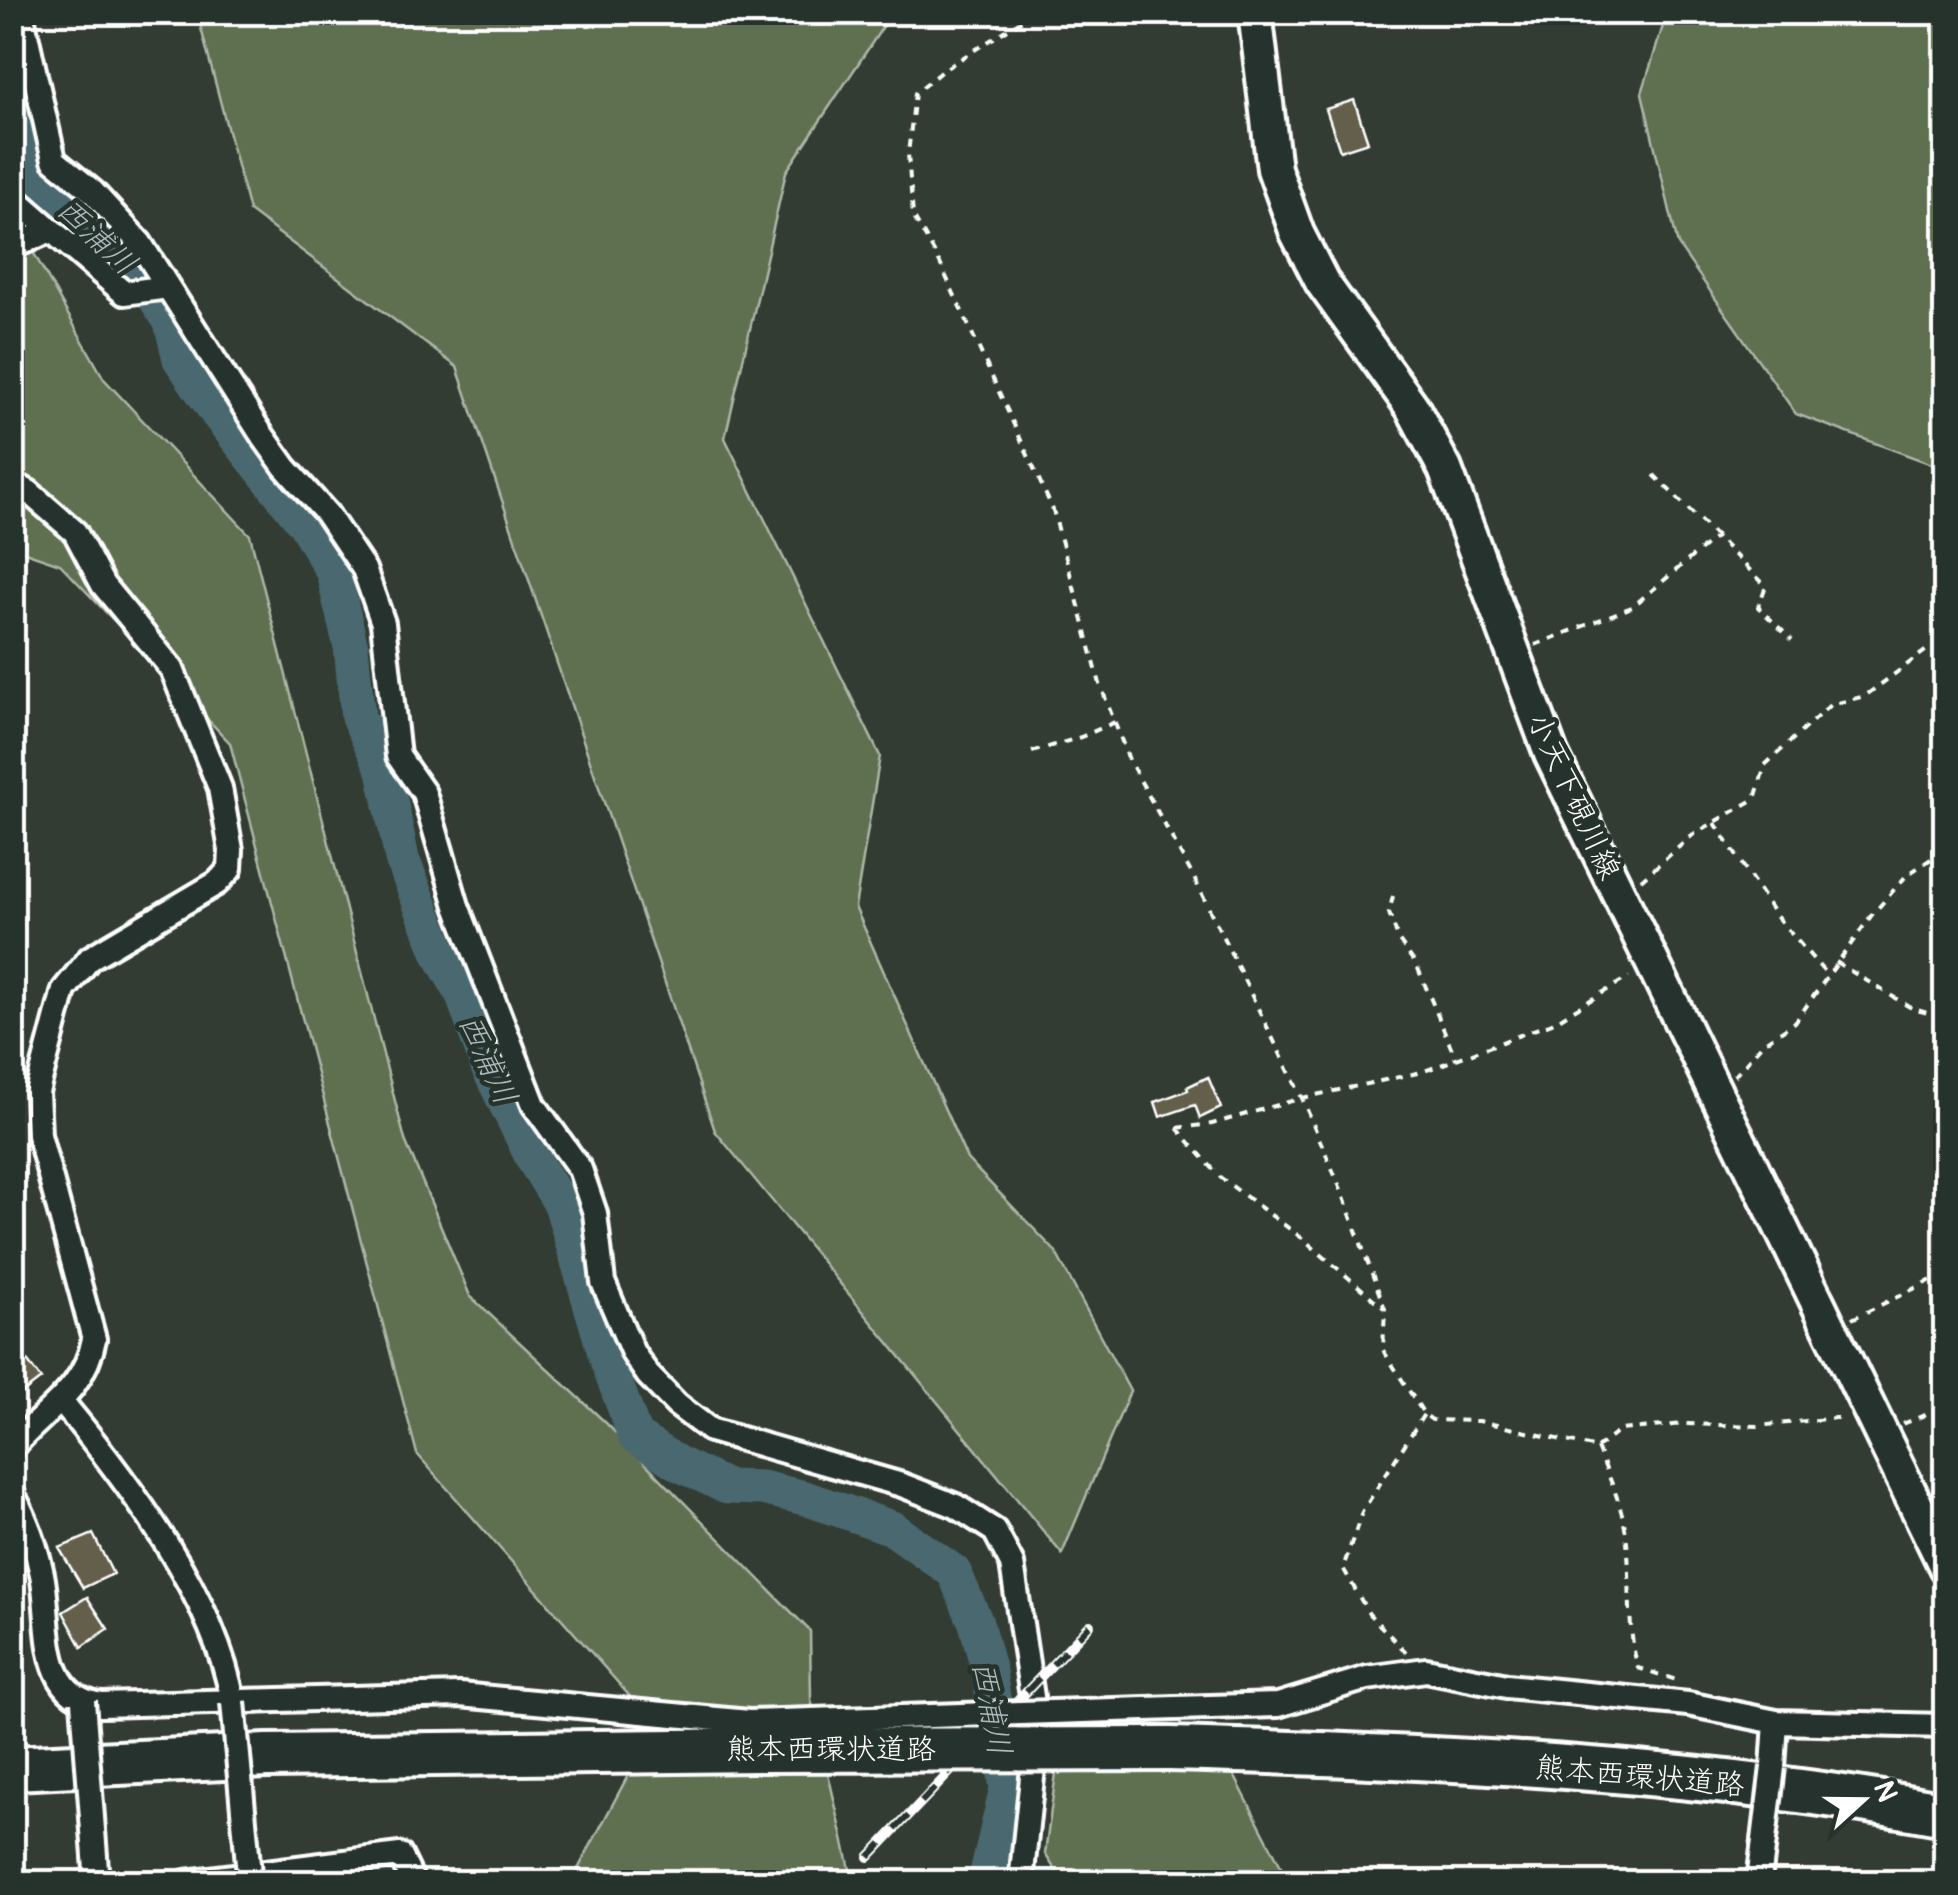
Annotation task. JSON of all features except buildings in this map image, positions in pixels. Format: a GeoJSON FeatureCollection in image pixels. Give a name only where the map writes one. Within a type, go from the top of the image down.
{"type":"FeatureCollection","features":[{"type":"Feature","properties":{"kind":"highway","name":"熊本西環状道路"},"geometry":{"type":"LineString","coordinates":[[12,1768],[752,1736],[1172,1728],[1376,1754],[1704,1779],[1946,1814]]}},
{"type":"Feature","properties":{"kind":"main road","name":"小天下硯川線"},"geometry":{"type":"LineString","coordinates":[[1256,12],[1274,170],[1296,233],[1322,282],[1412,407],[1445,469],[1550,754],[1946,1567]]}},
{"type":"Feature","properties":{"kind":"street"},"geometry":{"type":"LineString","coordinates":[[22,12],[54,160],[92,191],[140,242],[260,432],[328,514],[364,569],[383,622],[398,756],[424,793],[458,906],[534,1104],[580,1169],[595,1213],[603,1282],[634,1353],[648,1375],[677,1405],[710,1430],[902,1485],[956,1506],[995,1530],[1012,1564],[1037,1730],[1021,1882]]}},
{"type":"Feature","properties":{"kind":"street"},"geometry":{"type":"LineString","coordinates":[[12,196],[124,293],[168,287]]}},
{"type":"Feature","properties":{"kind":"street"},"geometry":{"type":"LineString","coordinates":[[12,247],[51,230]]}},
{"type":"Feature","properties":{"kind":"street"},"geometry":{"type":"LineString","coordinates":[[12,484],[28,492],[75,532],[103,585],[172,669],[220,788],[231,850],[230,869],[217,883],[90,958],[64,990],[37,1092],[39,1134],[94,1339],[90,1360],[62,1402],[16,1437]]}},
{"type":"Feature","properties":{"kind":"street"},"geometry":{"type":"LineString","coordinates":[[62,1402],[117,1468],[179,1566],[223,1655],[233,1702],[248,1874]]}},
{"type":"Feature","properties":{"kind":"street"},"geometry":{"type":"LineString","coordinates":[[12,1492],[33,1538],[43,1578],[51,1655],[58,1676],[63,1687],[83,1701],[100,1705],[460,1694],[752,1736]]}},
{"type":"Feature","properties":{"kind":"street"},"geometry":{"type":"LineString","coordinates":[[1172,1728],[1278,1705],[1367,1678],[1426,1670],[1507,1686],[1688,1704],[1776,1722],[1946,1726]]}},
{"type":"Feature","properties":{"kind":"street"},"geometry":{"type":"LineString","coordinates":[[83,1701],[97,1882]]}},
{"type":"Feature","properties":{"kind":"street"},"geometry":{"type":"LineString","coordinates":[[1759,1878],[1776,1722]]}},
{"type":"Feature","properties":{"kind":"street"},"geometry":{"type":"LineString","coordinates":[[186,1882],[400,1855],[413,1882]]}},
{"type":"Feature","properties":{"kind":"path"},"geometry":{"type":"LineString","coordinates":[[1035,12],[943,70],[915,93],[908,154],[913,216],[938,259],[1053,510],[1114,722],[1148,800],[1194,878],[1302,1098],[1342,1192],[1384,1308],[1383,1350],[1424,1414],[1432,1420],[1480,1421],[1596,1448],[1620,1430],[1683,1424],[1758,1426],[1847,1417],[1873,1420],[1946,1406]]}},
{"type":"Feature","properties":{"kind":"path"},"geometry":{"type":"LineString","coordinates":[[1654,475],[1766,586],[1758,607],[1792,640]]}},
{"type":"Feature","properties":{"kind":"path"},"geometry":{"type":"LineString","coordinates":[[1512,654],[1632,607],[1717,536]]}},
{"type":"Feature","properties":{"kind":"path"},"geometry":{"type":"LineString","coordinates":[[1620,894],[1658,868],[1694,834],[1755,799],[1766,765],[1830,705],[1865,696],[1928,649]]}},
{"type":"Feature","properties":{"kind":"path"},"geometry":{"type":"LineString","coordinates":[[1032,752],[1082,737],[1114,722]]}},
{"type":"Feature","properties":{"kind":"path"},"geometry":{"type":"LineString","coordinates":[[1715,822],[1776,916],[1827,974]]}},
{"type":"Feature","properties":{"kind":"path"},"geometry":{"type":"LineString","coordinates":[[1718,1094],[1763,1042],[1796,1022],[1836,962],[1907,875],[1946,849]]}},
{"type":"Feature","properties":{"kind":"path"},"geometry":{"type":"LineString","coordinates":[[1393,896],[1389,913],[1400,941],[1417,966],[1456,1060]]}},
{"type":"Feature","properties":{"kind":"path"},"geometry":{"type":"LineString","coordinates":[[1384,1308],[1302,1238],[1221,1178],[1177,1128],[1212,1124],[1302,1098],[1422,1072],[1552,1023],[1654,962]]}},
{"type":"Feature","properties":{"kind":"path"},"geometry":{"type":"LineString","coordinates":[[1836,962],[1913,1009],[1946,1018]]}},
{"type":"Feature","properties":{"kind":"path"},"geometry":{"type":"LineString","coordinates":[[1830,1330],[1946,1274]]}},
{"type":"Feature","properties":{"kind":"path"},"geometry":{"type":"LineString","coordinates":[[1408,1653],[1368,1614],[1343,1568],[1362,1512],[1424,1414]]}},
{"type":"Feature","properties":{"kind":"path"},"geometry":{"type":"LineString","coordinates":[[1596,1448],[1626,1530],[1630,1641],[1638,1668],[1689,1684]]}},
{"type":"Feature","properties":{"kind":"path"},"geometry":{"type":"LineString","coordinates":[[1646,1882],[1663,1882]]}},
{"type":"Feature","properties":{"kind":"green space"},"geometry":{"type":"Polygon","coordinates":[[[197,13],[892,13],[786,172],[725,438],[880,756],[855,907],[967,1159],[1055,1251],[1130,1391],[1062,1554],[715,1131],[457,367],[249,211],[197,13]]]}},
{"type":"Feature","properties":{"kind":"green space"},"geometry":{"type":"Polygon","coordinates":[[[1667,13],[1945,13],[1945,469],[1796,414],[1678,245],[1642,93],[1667,13]]]}},
{"type":"Feature","properties":{"kind":"green space"},"geometry":{"type":"Polygon","coordinates":[[[12,214],[104,379],[250,535],[405,1140],[470,1296],[606,1423],[810,1631],[811,1699],[853,1882],[584,1882],[577,1871],[655,1725],[417,1454],[230,743],[60,564],[13,548],[12,214]]]}},
{"type":"Feature","properties":{"kind":"green space"},"geometry":{"type":"Polygon","coordinates":[[[1232,1771],[1289,1882],[1063,1882],[1045,1854],[1056,1773],[1232,1771]]]}},
{"type":"Feature","properties":{"kind":"waterway","name":"西浦川"},"geometry":{"type":"LineString","coordinates":[[12,118],[32,170],[66,210],[117,243],[127,255],[171,322],[180,359],[216,412],[305,524],[333,572],[351,647],[358,717],[384,770],[402,859],[441,956],[462,993],[488,1067],[533,1159],[561,1204],[608,1363],[635,1436],[681,1465],[727,1487],[762,1488],[805,1498],[892,1528],[954,1572],[976,1623],[989,1672],[1007,1788],[985,1882]]}},
{"type":"Feature","properties":{"kind":"railway"},"geometry":{"type":"LineString","coordinates":[[869,1857],[1090,1625]]}}]}
